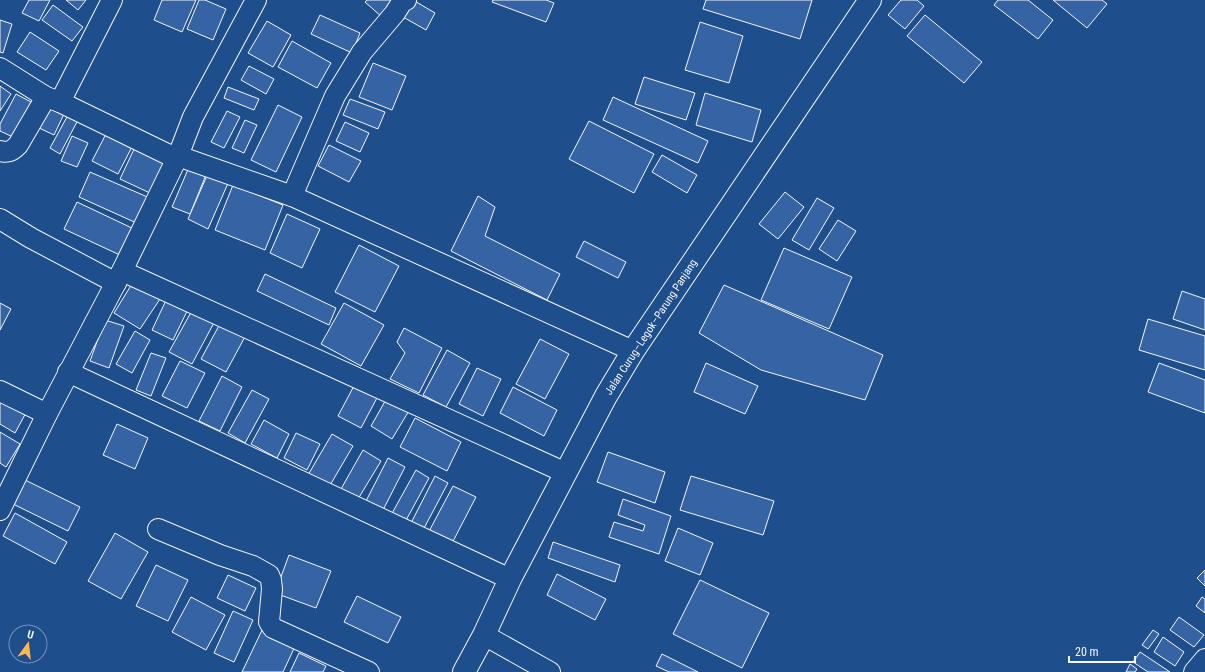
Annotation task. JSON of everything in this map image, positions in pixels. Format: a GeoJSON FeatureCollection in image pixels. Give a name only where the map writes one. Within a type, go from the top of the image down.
{"type":"FeatureCollection","features":[{"type":"Feature","properties":{"kind":"main road","name":"Jalan Curug–Legok–Parung Panjang"},"geometry":{"type":"LineString","coordinates":[[464,672],[510,579],[606,396],[633,351],[870,0]]}},
{"type":"Feature","properties":{"kind":"street"},"geometry":{"type":"LineString","coordinates":[[0,151],[7,153],[13,151],[53,99],[112,0]]}},
{"type":"Feature","properties":{"kind":"street"},"geometry":{"type":"LineString","coordinates":[[1,504],[68,372],[119,277],[178,156],[193,117],[256,0]]}},
{"type":"Feature","properties":{"kind":"street"},"geometry":{"type":"LineString","coordinates":[[292,196],[335,96],[362,52],[395,13],[402,2],[406,0]]}},
{"type":"Feature","properties":{"kind":"street"},"geometry":{"type":"LineString","coordinates":[[0,68],[53,99],[167,154],[178,156],[292,196],[633,351]]}},
{"type":"Feature","properties":{"kind":"street"},"geometry":{"type":"LineString","coordinates":[[0,219],[31,238],[566,473]]}},
{"type":"Feature","properties":{"kind":"street"},"geometry":{"type":"LineString","coordinates":[[68,372],[510,579]]}},
{"type":"Feature","properties":{"kind":"street"},"geometry":{"type":"LineString","coordinates":[[0,391],[47,414]]}},
{"type":"Feature","properties":{"kind":"street"},"geometry":{"type":"LineString","coordinates":[[158,529],[220,555],[253,566],[269,575],[272,589],[269,622],[273,628],[368,672]]}},
{"type":"Feature","properties":{"kind":"street"},"geometry":{"type":"LineString","coordinates":[[484,634],[550,672]]}},
{"type":"Feature","properties":{"kind":"street"},"geometry":{"type":"LineString","coordinates":[[1194,672],[1205,659]]}},
{"type":"Feature","properties":{"kind":"building"},"geometry":{"type":"Polygon","coordinates":[[[29,0],[50,0],[39,21],[22,13],[29,0]]]}},
{"type":"Feature","properties":{"kind":"building"},"geometry":{"type":"Polygon","coordinates":[[[66,0],[86,0],[78,10],[66,0]]]}},
{"type":"Feature","properties":{"kind":"building"},"geometry":{"type":"Polygon","coordinates":[[[162,0],[196,0],[182,32],[154,20],[162,0]]]}},
{"type":"Feature","properties":{"kind":"building"},"geometry":{"type":"Polygon","coordinates":[[[199,0],[205,0],[226,9],[213,40],[187,29],[199,0]]]}},
{"type":"Feature","properties":{"kind":"building"},"geometry":{"type":"Polygon","coordinates":[[[367,0],[397,0],[382,17],[365,2],[367,0]]]}},
{"type":"Feature","properties":{"kind":"building"},"geometry":{"type":"Polygon","coordinates":[[[413,0],[435,13],[426,30],[403,17],[413,0]]]}},
{"type":"Feature","properties":{"kind":"building"},"geometry":{"type":"Polygon","coordinates":[[[493,0],[546,0],[554,3],[546,22],[492,2],[493,0]]]}},
{"type":"Feature","properties":{"kind":"building"},"geometry":{"type":"Polygon","coordinates":[[[706,0],[812,0],[800,39],[703,9],[706,0]]]}},
{"type":"Feature","properties":{"kind":"building"},"geometry":{"type":"Polygon","coordinates":[[[901,0],[917,0],[924,6],[905,29],[888,15],[901,0]]]}},
{"type":"Feature","properties":{"kind":"building"},"geometry":{"type":"Polygon","coordinates":[[[998,0],[1028,0],[1053,20],[1038,39],[994,5],[998,0]]]}},
{"type":"Feature","properties":{"kind":"building"},"geometry":{"type":"Polygon","coordinates":[[[1053,0],[1102,0],[1107,4],[1087,28],[1053,0]]]}},
{"type":"Feature","properties":{"kind":"building"},"geometry":{"type":"Polygon","coordinates":[[[53,5],[83,27],[72,41],[42,20],[53,5]]]}},
{"type":"Feature","properties":{"kind":"building"},"geometry":{"type":"Polygon","coordinates":[[[320,15],[360,33],[352,53],[311,34],[320,15]]]}},
{"type":"Feature","properties":{"kind":"building"},"geometry":{"type":"Polygon","coordinates":[[[925,15],[982,62],[964,83],[907,36],[925,15]]]}},
{"type":"Feature","properties":{"kind":"building"},"geometry":{"type":"Polygon","coordinates":[[[0,20],[12,24],[3,53],[0,52],[0,20]]]}},
{"type":"Feature","properties":{"kind":"building"},"geometry":{"type":"Polygon","coordinates":[[[267,21],[291,35],[273,67],[248,53],[267,21]]]}},
{"type":"Feature","properties":{"kind":"building"},"geometry":{"type":"Polygon","coordinates":[[[700,22],[743,36],[729,83],[685,70],[700,22]]]}},
{"type":"Feature","properties":{"kind":"building"},"geometry":{"type":"Polygon","coordinates":[[[30,32],[59,51],[46,70],[17,52],[30,32]]]}},
{"type":"Feature","properties":{"kind":"building"},"geometry":{"type":"Polygon","coordinates":[[[292,41],[331,63],[317,88],[278,67],[292,41]]]}},
{"type":"Feature","properties":{"kind":"building"},"geometry":{"type":"Polygon","coordinates":[[[373,63],[406,76],[392,110],[359,97],[373,63]]]}},
{"type":"Feature","properties":{"kind":"building"},"geometry":{"type":"Polygon","coordinates":[[[249,66],[274,79],[266,94],[241,80],[249,66]]]}},
{"type":"Feature","properties":{"kind":"building"},"geometry":{"type":"Polygon","coordinates":[[[644,77],[695,93],[686,120],[635,104],[644,77]]]}},
{"type":"Feature","properties":{"kind":"building"},"geometry":{"type":"Polygon","coordinates":[[[0,86],[11,94],[0,111],[0,86]]]}},
{"type":"Feature","properties":{"kind":"building"},"geometry":{"type":"Polygon","coordinates":[[[228,87],[259,99],[254,110],[224,98],[228,87]]]}},
{"type":"Feature","properties":{"kind":"building"},"geometry":{"type":"Polygon","coordinates":[[[705,93],[761,110],[752,142],[696,125],[705,93]]]}},
{"type":"Feature","properties":{"kind":"building"},"geometry":{"type":"Polygon","coordinates":[[[16,94],[31,102],[13,137],[0,131],[0,124],[16,94]]]}},
{"type":"Feature","properties":{"kind":"building"},"geometry":{"type":"Polygon","coordinates":[[[613,97],[708,141],[698,163],[603,120],[613,97]]]}},
{"type":"Feature","properties":{"kind":"building"},"geometry":{"type":"Polygon","coordinates":[[[350,99],[385,112],[378,129],[343,115],[350,99]]]}},
{"type":"Feature","properties":{"kind":"building"},"geometry":{"type":"Polygon","coordinates":[[[278,105],[302,117],[276,172],[251,160],[278,105]]]}},
{"type":"Feature","properties":{"kind":"building"},"geometry":{"type":"Polygon","coordinates":[[[47,106],[64,114],[54,135],[37,127],[47,106]]]}},
{"type":"Feature","properties":{"kind":"building"},"geometry":{"type":"Polygon","coordinates":[[[227,111],[240,117],[224,148],[211,142],[227,111]]]}},
{"type":"Feature","properties":{"kind":"building"},"geometry":{"type":"Polygon","coordinates":[[[68,115],[78,120],[60,154],[50,148],[68,115]]]}},
{"type":"Feature","properties":{"kind":"building"},"geometry":{"type":"Polygon","coordinates":[[[245,120],[257,125],[244,153],[232,148],[245,120]]]}},
{"type":"Feature","properties":{"kind":"building"},"geometry":{"type":"Polygon","coordinates":[[[589,121],[654,154],[634,193],[569,159],[589,121]]]}},
{"type":"Feature","properties":{"kind":"building"},"geometry":{"type":"Polygon","coordinates":[[[345,122],[369,133],[360,152],[336,141],[345,122]]]}},
{"type":"Feature","properties":{"kind":"building"},"geometry":{"type":"Polygon","coordinates":[[[108,130],[134,143],[118,174],[92,161],[108,130]]]}},
{"type":"Feature","properties":{"kind":"building"},"geometry":{"type":"Polygon","coordinates":[[[72,136],[88,143],[77,167],[61,161],[72,136]]]}},
{"type":"Feature","properties":{"kind":"building"},"geometry":{"type":"Polygon","coordinates":[[[329,145],[361,161],[349,182],[318,166],[329,145]]]}},
{"type":"Feature","properties":{"kind":"building"},"geometry":{"type":"Polygon","coordinates":[[[135,147],[165,161],[150,193],[120,179],[135,147]]]}},
{"type":"Feature","properties":{"kind":"building"},"geometry":{"type":"Polygon","coordinates":[[[662,155],[697,175],[687,193],[652,172],[662,155]]]}},
{"type":"Feature","properties":{"kind":"building"},"geometry":{"type":"Polygon","coordinates":[[[189,167],[206,175],[190,214],[172,207],[189,167]]]}},
{"type":"Feature","properties":{"kind":"building"},"geometry":{"type":"Polygon","coordinates":[[[209,171],[229,181],[208,229],[188,219],[209,171]]]}},
{"type":"Feature","properties":{"kind":"building"},"geometry":{"type":"Polygon","coordinates":[[[90,172],[152,199],[141,225],[79,197],[90,172]]]}},
{"type":"Feature","properties":{"kind":"building"},"geometry":{"type":"Polygon","coordinates":[[[233,185],[283,205],[265,250],[215,230],[233,185]]]}},
{"type":"Feature","properties":{"kind":"building"},"geometry":{"type":"Polygon","coordinates":[[[785,192],[804,207],[778,239],[759,224],[785,192]]]}},
{"type":"Feature","properties":{"kind":"building"},"geometry":{"type":"Polygon","coordinates":[[[478,196],[495,207],[485,236],[560,274],[547,300],[451,251],[478,196]]]}},
{"type":"Feature","properties":{"kind":"building"},"geometry":{"type":"Polygon","coordinates":[[[817,198],[834,208],[809,250],[792,240],[817,198]]]}},
{"type":"Feature","properties":{"kind":"building"},"geometry":{"type":"Polygon","coordinates":[[[77,202],[134,229],[122,256],[64,229],[77,202]]]}},
{"type":"Feature","properties":{"kind":"building"},"geometry":{"type":"Polygon","coordinates":[[[287,214],[320,229],[302,268],[270,253],[287,214]]]}},
{"type":"Feature","properties":{"kind":"building"},"geometry":{"type":"Polygon","coordinates":[[[838,220],[856,231],[837,261],[819,249],[838,220]]]}},
{"type":"Feature","properties":{"kind":"building"},"geometry":{"type":"Polygon","coordinates":[[[584,241],[626,262],[618,278],[576,257],[584,241]]]}},
{"type":"Feature","properties":{"kind":"building"},"geometry":{"type":"Polygon","coordinates":[[[359,245],[399,266],[375,312],[335,292],[359,245]]]}},
{"type":"Feature","properties":{"kind":"building"},"geometry":{"type":"Polygon","coordinates":[[[784,248],[852,277],[829,329],[761,300],[784,248]]]}},
{"type":"Feature","properties":{"kind":"building"},"geometry":{"type":"Polygon","coordinates":[[[265,274],[336,308],[329,325],[257,291],[265,274]]]}},
{"type":"Feature","properties":{"kind":"building"},"geometry":{"type":"Polygon","coordinates":[[[135,279],[162,296],[140,329],[114,313],[135,279]]]}},
{"type":"Feature","properties":{"kind":"building"},"geometry":{"type":"Polygon","coordinates":[[[724,285],[883,355],[865,400],[761,370],[699,333],[724,285]]]}},
{"type":"Feature","properties":{"kind":"building"},"geometry":{"type":"Polygon","coordinates":[[[1182,291],[1205,299],[1205,330],[1173,319],[1182,291]]]}},
{"type":"Feature","properties":{"kind":"building"},"geometry":{"type":"Polygon","coordinates":[[[169,294],[190,305],[173,340],[152,330],[169,294]]]}},
{"type":"Feature","properties":{"kind":"building"},"geometry":{"type":"Polygon","coordinates":[[[0,303],[11,309],[0,330],[0,303]]]}},
{"type":"Feature","properties":{"kind":"building"},"geometry":{"type":"Polygon","coordinates":[[[344,303],[384,325],[361,366],[321,344],[344,303]]]}},
{"type":"Feature","properties":{"kind":"building"},"geometry":{"type":"Polygon","coordinates":[[[195,305],[217,317],[192,364],[169,352],[195,305]]]}},
{"type":"Feature","properties":{"kind":"building"},"geometry":{"type":"Polygon","coordinates":[[[1148,319],[1205,336],[1205,370],[1139,350],[1148,319]]]}},
{"type":"Feature","properties":{"kind":"building"},"geometry":{"type":"Polygon","coordinates":[[[105,320],[124,326],[109,368],[90,361],[105,320]]]}},
{"type":"Feature","properties":{"kind":"building"},"geometry":{"type":"Polygon","coordinates":[[[222,320],[247,333],[226,372],[201,359],[222,320]]]}},
{"type":"Feature","properties":{"kind":"building"},"geometry":{"type":"Polygon","coordinates":[[[404,328],[442,348],[419,393],[390,379],[405,353],[397,342],[404,328]]]}},
{"type":"Feature","properties":{"kind":"building"},"geometry":{"type":"Polygon","coordinates":[[[135,331],[150,340],[132,373],[116,364],[135,331]]]}},
{"type":"Feature","properties":{"kind":"building"},"geometry":{"type":"Polygon","coordinates":[[[540,339],[569,354],[545,399],[516,384],[540,339]]]}},
{"type":"Feature","properties":{"kind":"building"},"geometry":{"type":"Polygon","coordinates":[[[447,350],[470,363],[446,407],[423,395],[447,350]]]}},
{"type":"Feature","properties":{"kind":"building"},"geometry":{"type":"Polygon","coordinates":[[[151,353],[166,358],[151,396],[136,390],[151,353]]]}},
{"type":"Feature","properties":{"kind":"building"},"geometry":{"type":"Polygon","coordinates":[[[180,361],[205,373],[187,408],[162,396],[180,361]]]}},
{"type":"Feature","properties":{"kind":"building"},"geometry":{"type":"Polygon","coordinates":[[[706,363],[758,386],[745,414],[694,392],[706,363]]]}},
{"type":"Feature","properties":{"kind":"building"},"geometry":{"type":"Polygon","coordinates":[[[1159,363],[1205,380],[1205,413],[1148,392],[1159,363]]]}},
{"type":"Feature","properties":{"kind":"building"},"geometry":{"type":"Polygon","coordinates":[[[477,368],[501,379],[483,416],[459,404],[477,368]]]}},
{"type":"Feature","properties":{"kind":"building"},"geometry":{"type":"Polygon","coordinates":[[[222,376],[242,387],[220,431],[199,421],[222,376]]]}},
{"type":"Feature","properties":{"kind":"building"},"geometry":{"type":"Polygon","coordinates":[[[356,382],[379,394],[361,428],[338,416],[356,382]]]}},
{"type":"Feature","properties":{"kind":"building"},"geometry":{"type":"Polygon","coordinates":[[[513,387],[557,410],[544,436],[500,413],[513,387]]]}},
{"type":"Feature","properties":{"kind":"building"},"geometry":{"type":"Polygon","coordinates":[[[252,390],[269,399],[245,443],[228,433],[252,390]]]}},
{"type":"Feature","properties":{"kind":"building"},"geometry":{"type":"Polygon","coordinates":[[[0,393],[28,409],[15,433],[0,424],[0,393]]]}},
{"type":"Feature","properties":{"kind":"building"},"geometry":{"type":"Polygon","coordinates":[[[388,396],[410,409],[392,439],[371,426],[388,396]]]}},
{"type":"Feature","properties":{"kind":"building"},"geometry":{"type":"Polygon","coordinates":[[[415,418],[461,442],[447,471],[400,447],[415,418]]]}},
{"type":"Feature","properties":{"kind":"building"},"geometry":{"type":"Polygon","coordinates":[[[264,420],[289,434],[277,458],[251,444],[264,420]]]}},
{"type":"Feature","properties":{"kind":"building"},"geometry":{"type":"Polygon","coordinates":[[[117,424],[148,438],[135,469],[103,455],[117,424]]]}},
{"type":"Feature","properties":{"kind":"building"},"geometry":{"type":"Polygon","coordinates":[[[0,432],[20,444],[6,467],[0,463],[0,432]]]}},
{"type":"Feature","properties":{"kind":"building"},"geometry":{"type":"Polygon","coordinates":[[[296,433],[320,444],[307,470],[284,458],[296,433]]]}},
{"type":"Feature","properties":{"kind":"building"},"geometry":{"type":"Polygon","coordinates":[[[332,434],[353,446],[329,487],[308,475],[332,434]]]}},
{"type":"Feature","properties":{"kind":"building"},"geometry":{"type":"Polygon","coordinates":[[[363,450],[381,461],[358,499],[341,489],[363,450]]]}},
{"type":"Feature","properties":{"kind":"building"},"geometry":{"type":"Polygon","coordinates":[[[608,452],[665,472],[655,503],[597,482],[608,452]]]}},
{"type":"Feature","properties":{"kind":"building"},"geometry":{"type":"Polygon","coordinates":[[[388,458],[405,467],[382,512],[365,503],[388,458]]]}},
{"type":"Feature","properties":{"kind":"building"},"geometry":{"type":"Polygon","coordinates":[[[416,470],[429,478],[404,524],[390,517],[416,470]]]}},
{"type":"Feature","properties":{"kind":"building"},"geometry":{"type":"Polygon","coordinates":[[[435,476],[448,483],[422,532],[410,525],[435,476]]]}},
{"type":"Feature","properties":{"kind":"building"},"geometry":{"type":"Polygon","coordinates":[[[691,476],[774,501],[763,535],[680,510],[691,476]]]}},
{"type":"Feature","properties":{"kind":"building"},"geometry":{"type":"Polygon","coordinates":[[[25,480],[80,507],[68,531],[13,504],[25,480]]]}},
{"type":"Feature","properties":{"kind":"building"},"geometry":{"type":"Polygon","coordinates":[[[453,486],[476,497],[449,549],[426,537],[453,486]]]}},
{"type":"Feature","properties":{"kind":"building"},"geometry":{"type":"Polygon","coordinates":[[[623,499],[671,516],[659,554],[609,537],[614,522],[643,531],[645,525],[618,515],[623,499]]]}},
{"type":"Feature","properties":{"kind":"building"},"geometry":{"type":"Polygon","coordinates":[[[15,513],[67,542],[55,564],[3,536],[15,513]]]}},
{"type":"Feature","properties":{"kind":"building"},"geometry":{"type":"Polygon","coordinates":[[[678,528],[713,543],[700,575],[665,561],[678,528]]]}},
{"type":"Feature","properties":{"kind":"building"},"geometry":{"type":"Polygon","coordinates":[[[115,533],[148,552],[121,599],[88,581],[115,533]]]}},
{"type":"Feature","properties":{"kind":"building"},"geometry":{"type":"Polygon","coordinates":[[[553,542],[620,565],[615,582],[548,558],[553,542]]]}},
{"type":"Feature","properties":{"kind":"building"},"geometry":{"type":"Polygon","coordinates":[[[289,555],[331,571],[316,608],[275,593],[289,555]]]}},
{"type":"Feature","properties":{"kind":"building"},"geometry":{"type":"Polygon","coordinates":[[[156,565],[188,580],[168,621],[136,606],[156,565]]]}},
{"type":"Feature","properties":{"kind":"building"},"geometry":{"type":"Polygon","coordinates":[[[1205,570],[1205,586],[1197,578],[1205,570]]]}},
{"type":"Feature","properties":{"kind":"building"},"geometry":{"type":"Polygon","coordinates":[[[557,574],[606,599],[595,620],[547,595],[557,574]]]}},
{"type":"Feature","properties":{"kind":"building"},"geometry":{"type":"Polygon","coordinates":[[[228,575],[256,588],[245,611],[217,598],[228,575]]]}},
{"type":"Feature","properties":{"kind":"building"},"geometry":{"type":"Polygon","coordinates":[[[700,580],[769,613],[742,668],[673,634],[700,580]]]}},
{"type":"Feature","properties":{"kind":"building"},"geometry":{"type":"Polygon","coordinates":[[[357,596],[401,617],[388,643],[344,622],[357,596]]]}},
{"type":"Feature","properties":{"kind":"building"},"geometry":{"type":"Polygon","coordinates":[[[191,597],[225,615],[206,650],[172,632],[191,597]]]}},
{"type":"Feature","properties":{"kind":"building"},"geometry":{"type":"Polygon","coordinates":[[[1202,597],[1205,599],[1205,613],[1196,606],[1202,597]]]}},
{"type":"Feature","properties":{"kind":"building"},"geometry":{"type":"Polygon","coordinates":[[[233,611],[253,620],[234,662],[214,653],[233,611]]]}},
{"type":"Feature","properties":{"kind":"building"},"geometry":{"type":"Polygon","coordinates":[[[1179,617],[1204,635],[1194,647],[1170,630],[1179,617]]]}},
{"type":"Feature","properties":{"kind":"building"},"geometry":{"type":"Polygon","coordinates":[[[264,626],[297,642],[283,672],[242,672],[264,626]]]}},
{"type":"Feature","properties":{"kind":"building"},"geometry":{"type":"Polygon","coordinates":[[[1153,630],[1159,634],[1148,649],[1142,645],[1153,630]]]}},
{"type":"Feature","properties":{"kind":"building"},"geometry":{"type":"Polygon","coordinates":[[[1163,637],[1184,652],[1175,666],[1154,652],[1163,637]]]}},
{"type":"Feature","properties":{"kind":"building"},"geometry":{"type":"Polygon","coordinates":[[[1140,652],[1170,672],[1148,672],[1133,662],[1140,652]]]}},
{"type":"Feature","properties":{"kind":"building"},"geometry":{"type":"Polygon","coordinates":[[[299,653],[326,666],[323,672],[290,672],[299,653]]]}},
{"type":"Feature","properties":{"kind":"building"},"geometry":{"type":"Polygon","coordinates":[[[662,654],[698,672],[669,672],[656,666],[662,654]]]}},
{"type":"Feature","properties":{"kind":"building"},"geometry":{"type":"Polygon","coordinates":[[[1130,664],[1137,669],[1135,672],[1126,672],[1130,664]]]}}]}
